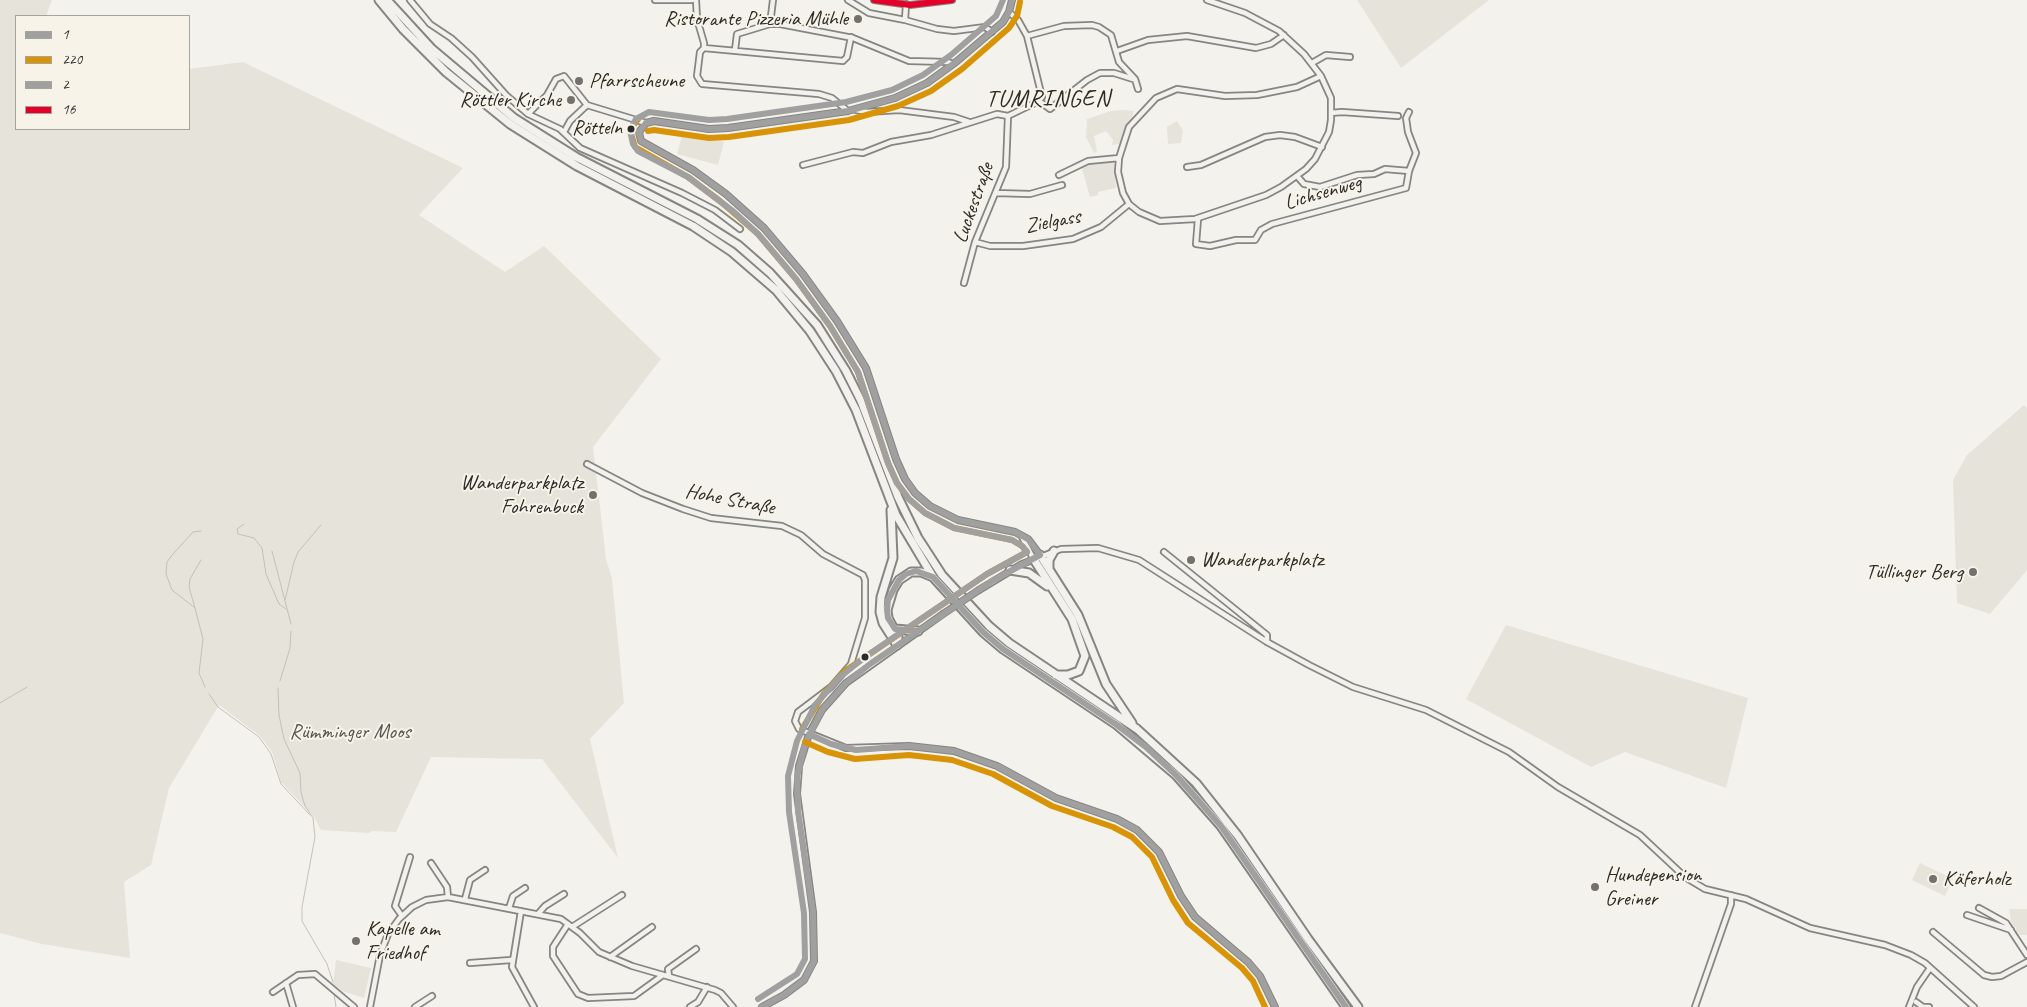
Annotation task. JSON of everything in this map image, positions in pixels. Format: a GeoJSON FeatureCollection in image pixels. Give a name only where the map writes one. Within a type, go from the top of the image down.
{"type":"FeatureCollection","features":[{"type":"Feature","properties":{"kind":"highway"},"geometry":{"type":"LineString","coordinates":[[379,0],[446,72],[515,123],[577,166],[660,208],[721,244],[776,290],[800,317],[824,351],[856,410],[890,502],[911,543],[933,577],[983,632],[1003,650],[1117,725],[1176,775],[1221,826],[1346,1007]]}},
{"type":"Feature","properties":{"kind":"highway"},"geometry":{"type":"LineString","coordinates":[[388,0],[444,60],[515,123],[576,157],[668,202],[738,245],[770,273],[795,299],[835,351],[861,401],[908,518],[942,575],[989,626],[1009,643],[1137,729],[1181,768],[1209,798],[1358,1007]]}},
{"type":"Feature","properties":{"kind":"highway"},"geometry":{"type":"LineString","coordinates":[[890,502],[893,558],[881,597],[880,612],[883,623],[897,645]]}},
{"type":"Feature","properties":{"kind":"highway"},"geometry":{"type":"LineString","coordinates":[[1050,572],[1049,560],[1054,551]]}},
{"type":"Feature","properties":{"kind":"highway"},"geometry":{"type":"LineString","coordinates":[[1036,557],[1051,589],[1072,619],[1085,656],[1079,671],[1068,675],[1056,675]]}},
{"type":"Feature","properties":{"kind":"highway"},"geometry":{"type":"LineString","coordinates":[[1036,557],[1050,572],[1085,628],[1106,684],[1137,729]]}},
{"type":"Feature","properties":{"kind":"highway"},"geometry":{"type":"LineString","coordinates":[[1010,570],[1029,573],[1051,589]]}},
{"type":"Feature","properties":{"kind":"highway"},"geometry":{"type":"LineString","coordinates":[[897,645],[898,637],[888,618],[888,600],[899,580],[906,574],[916,571],[933,577]]}},
{"type":"Feature","properties":{"kind":"highway"},"geometry":{"type":"LineString","coordinates":[[895,629],[918,631]]}},
{"type":"Feature","properties":{"kind":"street"},"geometry":{"type":"LineString","coordinates":[[410,0],[430,24],[472,57],[506,95],[528,114],[564,132],[580,148],[682,193],[715,210],[740,229]]}},
{"type":"Feature","properties":{"kind":"street"},"geometry":{"type":"LineString","coordinates":[[654,0],[692,0]]}},
{"type":"Feature","properties":{"kind":"street"},"geometry":{"type":"LineString","coordinates":[[696,0],[697,19],[702,31],[704,48],[700,52],[698,81],[704,85],[820,94],[832,98],[848,111]]}},
{"type":"Feature","properties":{"kind":"street"},"geometry":{"type":"LineString","coordinates":[[770,24],[773,0]]}},
{"type":"Feature","properties":{"kind":"street"},"geometry":{"type":"LineString","coordinates":[[848,0],[869,13],[948,31],[990,30]]}},
{"type":"Feature","properties":{"kind":"street"},"geometry":{"type":"LineString","coordinates":[[874,0],[906,4],[952,0]]}},
{"type":"Feature","properties":{"kind":"street"},"geometry":{"type":"LineString","coordinates":[[528,114],[547,96],[556,79],[564,76],[587,105],[646,123],[654,121],[691,127],[718,128],[855,110],[895,98],[927,82],[953,64],[1009,12],[1012,0]]}},
{"type":"Feature","properties":{"kind":"street"},"geometry":{"type":"LineString","coordinates":[[1206,0],[1244,13],[1284,35],[1312,63],[1321,76],[1331,98],[1328,132],[1315,159],[1297,176],[1266,194],[1198,218],[1160,221],[1139,212],[1129,204],[1123,193],[1118,172],[1119,158],[1125,135],[1136,117],[1156,98],[1177,89],[1225,96],[1257,95],[1297,88],[1321,76]]}},
{"type":"Feature","properties":{"kind":"street"},"geometry":{"type":"LineString","coordinates":[[905,20],[906,4]]}},
{"type":"Feature","properties":{"kind":"street"},"geometry":{"type":"LineString","coordinates":[[803,165],[853,152],[863,153],[881,145],[931,135],[997,114],[1008,116],[1040,101],[1042,97],[1027,36],[1018,20],[1009,12]]}},
{"type":"Feature","properties":{"kind":"street"},"geometry":{"type":"LineString","coordinates":[[735,50],[737,34],[770,24],[780,24],[851,38],[900,58],[919,62],[948,62],[953,64]]}},
{"type":"Feature","properties":{"kind":"street"},"geometry":{"type":"LineString","coordinates":[[1027,36],[1064,26],[1092,24],[1105,30],[1110,35],[1119,62],[1135,79],[1138,89]]}},
{"type":"Feature","properties":{"kind":"street"},"geometry":{"type":"LineString","coordinates":[[1116,51],[1148,40],[1187,36],[1256,48],[1271,44],[1284,35]]}},
{"type":"Feature","properties":{"kind":"street"},"geometry":{"type":"LineString","coordinates":[[704,48],[843,61],[847,57],[851,38]]}},
{"type":"Feature","properties":{"kind":"street"},"geometry":{"type":"LineString","coordinates":[[1312,63],[1326,55],[1350,57]]}},
{"type":"Feature","properties":{"kind":"street"},"geometry":{"type":"LineString","coordinates":[[1040,101],[1050,109],[1092,77],[1116,68],[1119,62]]}},
{"type":"Feature","properties":{"kind":"street"},"geometry":{"type":"LineString","coordinates":[[1108,72],[1135,79]]}},
{"type":"Feature","properties":{"kind":"street"},"geometry":{"type":"LineString","coordinates":[[564,132],[570,121],[587,105]]}},
{"type":"Feature","properties":{"kind":"street"},"geometry":{"type":"LineString","coordinates":[[855,110],[867,112],[899,110],[954,117],[970,122]]}},
{"type":"Feature","properties":{"kind":"street"},"geometry":{"type":"LineString","coordinates":[[1331,114],[1342,112],[1398,116]]}},
{"type":"Feature","properties":{"kind":"street"},"geometry":{"type":"LineString","coordinates":[[1297,176],[1304,184],[1320,187],[1352,177],[1374,174],[1385,169],[1409,170],[1416,153],[1408,132],[1406,118],[1409,112]]}},
{"type":"Feature","properties":{"kind":"street","name":"Luckestraße"},"geometry":{"type":"LineString","coordinates":[[964,283],[975,242],[1006,167],[1008,116]]}},
{"type":"Feature","properties":{"kind":"street"},"geometry":{"type":"LineString","coordinates":[[646,123],[639,132],[640,141],[693,170],[726,194],[764,228],[803,274],[837,321],[866,368],[896,459],[905,479],[915,493],[930,506],[958,520],[1008,530],[1020,535],[1035,546],[1036,557]]}},
{"type":"Feature","properties":{"kind":"street"},"geometry":{"type":"LineString","coordinates":[[1187,167],[1201,165],[1265,137],[1280,135],[1296,137],[1322,147]]}},
{"type":"Feature","properties":{"kind":"street"},"geometry":{"type":"LineString","coordinates":[[1059,175],[1088,161],[1119,158]]}},
{"type":"Feature","properties":{"kind":"street","name":"Lichsenweg"},"geometry":{"type":"LineString","coordinates":[[1198,218],[1196,244],[1210,246],[1236,240],[1255,240],[1261,230],[1272,224],[1406,188],[1409,170]]}},
{"type":"Feature","properties":{"kind":"street"},"geometry":{"type":"LineString","coordinates":[[996,193],[1030,194],[1062,186]]}},
{"type":"Feature","properties":{"kind":"street","name":"Zielgass"},"geometry":{"type":"LineString","coordinates":[[975,242],[990,246],[1023,246],[1073,239],[1107,224],[1129,204]]}},
{"type":"Feature","properties":{"kind":"street","name":"Hohe Straße"},"geometry":{"type":"LineString","coordinates":[[587,464],[642,493],[711,518],[782,526],[801,535],[823,554],[863,576],[865,580],[865,618],[851,664],[831,687],[802,708],[795,716],[799,729],[809,734]]}},
{"type":"Feature","properties":{"kind":"street"},"geometry":{"type":"LineString","coordinates":[[762,1007],[779,998],[804,980],[814,961],[813,912],[800,832],[797,777],[809,734],[822,710],[851,678],[1010,570],[1036,557],[1054,551],[1098,548],[1139,560],[1267,642],[1353,687],[1426,710],[1494,744],[1558,787],[1640,835],[1685,877],[1705,889],[1731,895],[1810,928],[1903,951],[1919,959],[1974,1007]]}},
{"type":"Feature","properties":{"kind":"street"},"geometry":{"type":"LineString","coordinates":[[1164,552],[1267,635],[1267,642]]}},
{"type":"Feature","properties":{"kind":"street"},"geometry":{"type":"LineString","coordinates":[[809,734],[831,744],[856,750],[909,746],[954,751],[997,766],[1056,798],[1117,820],[1136,830],[1159,852],[1181,896],[1195,917],[1248,962],[1260,976],[1275,1007]]}},
{"type":"Feature","properties":{"kind":"street"},"geometry":{"type":"LineString","coordinates":[[402,916],[395,906],[410,856]]}},
{"type":"Feature","properties":{"kind":"street"},"geometry":{"type":"LineString","coordinates":[[431,863],[447,887],[448,897]]}},
{"type":"Feature","properties":{"kind":"street"},"geometry":{"type":"LineString","coordinates":[[465,899],[470,880],[485,870]]}},
{"type":"Feature","properties":{"kind":"street"},"geometry":{"type":"LineString","coordinates":[[509,908],[512,896],[525,888]]}},
{"type":"Feature","properties":{"kind":"street"},"geometry":{"type":"LineString","coordinates":[[538,914],[545,906],[564,894]]}},
{"type":"Feature","properties":{"kind":"street"},"geometry":{"type":"LineString","coordinates":[[622,895],[570,926],[553,947],[553,956],[578,994],[588,998],[634,996],[663,975]]}},
{"type":"Feature","properties":{"kind":"street"},"geometry":{"type":"LineString","coordinates":[[1695,1007],[1731,904],[1731,895]]}},
{"type":"Feature","properties":{"kind":"street"},"geometry":{"type":"LineString","coordinates":[[370,1007],[380,955],[388,934],[412,906],[426,900],[448,897],[561,919],[599,952],[663,975],[707,987],[721,993],[734,1007]]}},
{"type":"Feature","properties":{"kind":"street"},"geometry":{"type":"LineString","coordinates":[[1979,908],[2006,923],[2027,955]]}},
{"type":"Feature","properties":{"kind":"street"},"geometry":{"type":"LineString","coordinates":[[521,911],[511,960],[514,975],[534,1007]]}},
{"type":"Feature","properties":{"kind":"street"},"geometry":{"type":"LineString","coordinates":[[1967,915],[2011,930]]}},
{"type":"Feature","properties":{"kind":"street"},"geometry":{"type":"LineString","coordinates":[[610,957],[652,927]]}},
{"type":"Feature","properties":{"kind":"street"},"geometry":{"type":"LineString","coordinates":[[1933,932],[1984,975],[2001,976],[2027,962]]}},
{"type":"Feature","properties":{"kind":"street"},"geometry":{"type":"LineString","coordinates":[[669,976],[668,969],[696,949]]}},
{"type":"Feature","properties":{"kind":"street"},"geometry":{"type":"LineString","coordinates":[[470,963],[511,960]]}},
{"type":"Feature","properties":{"kind":"street"},"geometry":{"type":"LineString","coordinates":[[1909,1007],[1917,987],[1930,968]]}},
{"type":"Feature","properties":{"kind":"street"},"geometry":{"type":"LineString","coordinates":[[273,992],[298,975],[315,974],[354,1007]]}},
{"type":"Feature","properties":{"kind":"street"},"geometry":{"type":"LineString","coordinates":[[286,983],[293,1007]]}},
{"type":"Feature","properties":{"kind":"street"},"geometry":{"type":"LineString","coordinates":[[690,1007],[698,1002],[707,987]]}},
{"type":"Feature","properties":{"kind":"street"},"geometry":{"type":"LineString","coordinates":[[415,1007],[432,996]]}},
{"type":"Feature","properties":{"kind":"street"},"geometry":{"type":"LineString","coordinates":[[1916,1002],[1923,1007],[1929,1007]]}},
{"type":"Feature","properties":{"kind":"shaded area"},"geometry":{"type":"Polygon","coordinates":[[[1109,160],[1114,161],[1116,188],[1098,192],[1098,195],[1090,197],[1081,165],[1109,160]]]}},
{"type":"Feature","properties":{"kind":"green space","name":"Rümminger Moos"},"geometry":{"type":"Polygon","coordinates":[[[0,0],[52,0],[46,15],[15,15],[15,130],[190,130],[190,69],[243,62],[463,168],[419,215],[505,272],[544,246],[661,359],[593,447],[606,559],[612,579],[624,703],[590,739],[618,858],[542,759],[431,757],[396,832],[372,831],[369,833],[321,830],[314,817],[281,782],[272,752],[260,736],[219,705],[169,788],[151,865],[124,882],[130,958],[42,944],[0,933],[0,0]]]}},
{"type":"Feature","properties":{"kind":"green space"},"geometry":{"type":"Polygon","coordinates":[[[1357,0],[1489,0],[1401,68],[1357,0]]]}},
{"type":"Feature","properties":{"kind":"green space"},"geometry":{"type":"Polygon","coordinates":[[[1111,111],[1134,111],[1119,144],[1112,145],[1113,140],[1106,131],[1094,136],[1097,152],[1094,153],[1086,137],[1087,119],[1111,111]]]}},
{"type":"Feature","properties":{"kind":"green space"},"geometry":{"type":"Polygon","coordinates":[[[1177,121],[1183,131],[1181,143],[1168,144],[1167,127],[1177,121]]]}},
{"type":"Feature","properties":{"kind":"green space"},"geometry":{"type":"Polygon","coordinates":[[[683,132],[724,142],[718,165],[677,154],[683,132]]]}},
{"type":"Feature","properties":{"kind":"green space"},"geometry":{"type":"Polygon","coordinates":[[[2024,405],[2027,408],[2027,570],[1990,614],[1957,603],[1953,480],[1967,455],[2024,405]]]}},
{"type":"Feature","properties":{"kind":"green space"},"geometry":{"type":"Polygon","coordinates":[[[1506,625],[1748,698],[1726,788],[1625,752],[1591,767],[1466,699],[1506,625]]]}},
{"type":"Feature","properties":{"kind":"green space","name":"Käferholz"},"geometry":{"type":"Polygon","coordinates":[[[1920,863],[1953,879],[1945,896],[1912,880],[1920,863]]]}},
{"type":"Feature","properties":{"kind":"green space"},"geometry":{"type":"Polygon","coordinates":[[[2009,909],[2027,909],[2027,935],[2020,935],[2016,931],[2016,927],[2012,926],[2009,909]]]}},
{"type":"Feature","properties":{"kind":"green space"},"geometry":{"type":"Polygon","coordinates":[[[336,960],[371,968],[364,998],[342,991],[333,984],[336,960]]]}},
{"type":"Feature","properties":{"kind":"waterway"},"geometry":{"type":"LineString","coordinates":[[244,524],[237,529],[238,534],[254,538],[262,548],[266,574],[279,604],[286,609]]}},
{"type":"Feature","properties":{"kind":"waterway"},"geometry":{"type":"LineString","coordinates":[[285,600],[298,552],[321,525]]}},
{"type":"Feature","properties":{"kind":"waterway"},"geometry":{"type":"LineString","coordinates":[[201,531],[193,532],[173,554],[167,562],[166,574],[172,590],[195,608],[203,639],[199,673],[205,687]]}},
{"type":"Feature","properties":{"kind":"waterway"},"geometry":{"type":"LineString","coordinates":[[272,551],[291,624]]}},
{"type":"Feature","properties":{"kind":"waterway"},"geometry":{"type":"LineString","coordinates":[[195,608],[189,587],[190,579],[201,560]]}},
{"type":"Feature","properties":{"kind":"waterway"},"geometry":{"type":"LineString","coordinates":[[280,681],[290,648],[291,631]]}},
{"type":"Feature","properties":{"kind":"waterway"},"geometry":{"type":"LineString","coordinates":[[0,703],[27,687]]}},
{"type":"Feature","properties":{"kind":"waterway"},"geometry":{"type":"LineString","coordinates":[[278,688],[279,715],[284,739],[300,773],[301,792],[305,806],[313,818],[315,837],[302,907],[302,921],[327,964],[333,982]]}},
{"type":"Feature","properties":{"kind":"waterway"},"geometry":{"type":"LineString","coordinates":[[209,694],[218,707],[259,737],[271,754],[281,784],[310,815]]}},
{"type":"Feature","properties":{"kind":"waterway"},"geometry":{"type":"LineString","coordinates":[[334,994],[336,1007]]}},
{"type":"Feature","properties":{"kind":"transit line","name":"16"},"geometry":{"type":"LineString","coordinates":[[874,0],[910,5],[952,0]]}},
{"type":"Feature","properties":{"kind":"transit line","name":"2"},"geometry":{"type":"LineString","coordinates":[[758,999],[797,974],[805,959],[804,913],[789,812],[788,776],[797,741],[815,705],[840,677],[865,657],[987,574],[1027,552],[1022,546],[1012,540],[954,528],[925,513],[909,499],[897,483],[888,463],[858,372],[830,326],[796,279],[758,234],[734,212],[688,177],[638,151],[633,144],[630,130],[636,119],[649,112],[709,120],[727,119],[846,102],[892,90],[923,75],[951,55],[996,16],[1003,0]]}},
{"type":"Feature","properties":{"kind":"transit line","name":"1"},"geometry":{"type":"LineString","coordinates":[[646,123],[654,121],[709,129],[728,128],[848,111],[895,98],[927,83],[956,62],[1003,22],[1009,12],[1012,0]]}},
{"type":"Feature","properties":{"kind":"transit line","name":"220"},"geometry":{"type":"LineString","coordinates":[[648,131],[654,130],[709,138],[729,137],[849,120],[898,106],[931,91],[962,69],[1009,28],[1017,16],[1020,2]]}},
{"type":"Feature","properties":{"kind":"transit line","name":"220"},"geometry":{"type":"LineString","coordinates":[[639,118],[630,130],[635,147],[688,177],[720,201],[758,234],[796,279],[830,326],[858,372],[888,463],[897,483],[909,499],[925,513],[954,528],[1012,540],[1022,546],[1027,552],[987,574],[845,671],[823,695],[802,729]]}},
{"type":"Feature","properties":{"kind":"transit line","name":"1"},"geometry":{"type":"LineString","coordinates":[[646,123],[639,132],[641,141],[693,170],[726,194],[764,228],[803,274],[837,321],[866,368],[896,459],[905,479],[915,493],[930,506],[958,520],[1015,532],[1028,539],[1040,555],[992,581],[870,664],[846,683],[822,710],[805,744],[797,777],[798,811],[813,912],[814,961],[804,980],[784,995],[762,1007]]}},
{"type":"Feature","properties":{"kind":"transit line","name":"1"},"geometry":{"type":"LineString","coordinates":[[918,631],[895,629],[888,618],[887,610],[888,600],[899,580],[906,574],[916,571],[933,577],[983,632],[1003,649],[1117,725],[1146,747],[1176,775],[1221,826],[1346,1007]]}},
{"type":"Feature","properties":{"kind":"transit line","name":"1"},"geometry":{"type":"LineString","coordinates":[[809,734],[831,744],[856,750],[909,746],[954,751],[997,766],[1056,798],[1117,819],[1137,830],[1159,852],[1181,896],[1195,917],[1248,962],[1260,976],[1275,1007]]}},
{"type":"Feature","properties":{"kind":"transit line","name":"220"},"geometry":{"type":"LineString","coordinates":[[805,742],[828,752],[855,759],[909,755],[952,760],[993,774],[1052,806],[1113,827],[1132,837],[1152,857],[1173,900],[1188,923],[1242,968],[1253,981],[1265,1007]]}},
{"type":"Feature","properties":{"kind":"place","name":"Ristorante Pizzeria Mühle"},"geometry":{"type":"Point","coordinates":[858,19]}},
{"type":"Feature","properties":{"kind":"place","name":"Pfarrscheune"},"geometry":{"type":"Point","coordinates":[579,81]}},
{"type":"Feature","properties":{"kind":"place","name":"Röttler Kirche"},"geometry":{"type":"Point","coordinates":[571,100]}},
{"type":"Feature","properties":{"kind":"place","name":"Rötteln"},"geometry":{"type":"Point","coordinates":[631,129]}},
{"type":"Feature","properties":{"kind":"place","name":"Wanderparkplatz Fohrenbuck"},"geometry":{"type":"Point","coordinates":[593,495]}},
{"type":"Feature","properties":{"kind":"place","name":"Wanderparkplatz"},"geometry":{"type":"Point","coordinates":[1191,560]}},
{"type":"Feature","properties":{"kind":"place","name":"Tüllinger Berg"},"geometry":{"type":"Point","coordinates":[1973,572]}},
{"type":"Feature","properties":{"kind":"place","name":"Käferholz"},"geometry":{"type":"Point","coordinates":[1933,879]}},
{"type":"Feature","properties":{"kind":"place","name":"Hundepension Greiner"},"geometry":{"type":"Point","coordinates":[1595,887]}},
{"type":"Feature","properties":{"kind":"place","name":"Kapelle am Friedhof"},"geometry":{"type":"Point","coordinates":[356,941]}},
{"type":"Feature","properties":{"kind":"district","name":"TUMRINGEN"},"geometry":{"type":"Point","coordinates":[1048,100]}}]}
